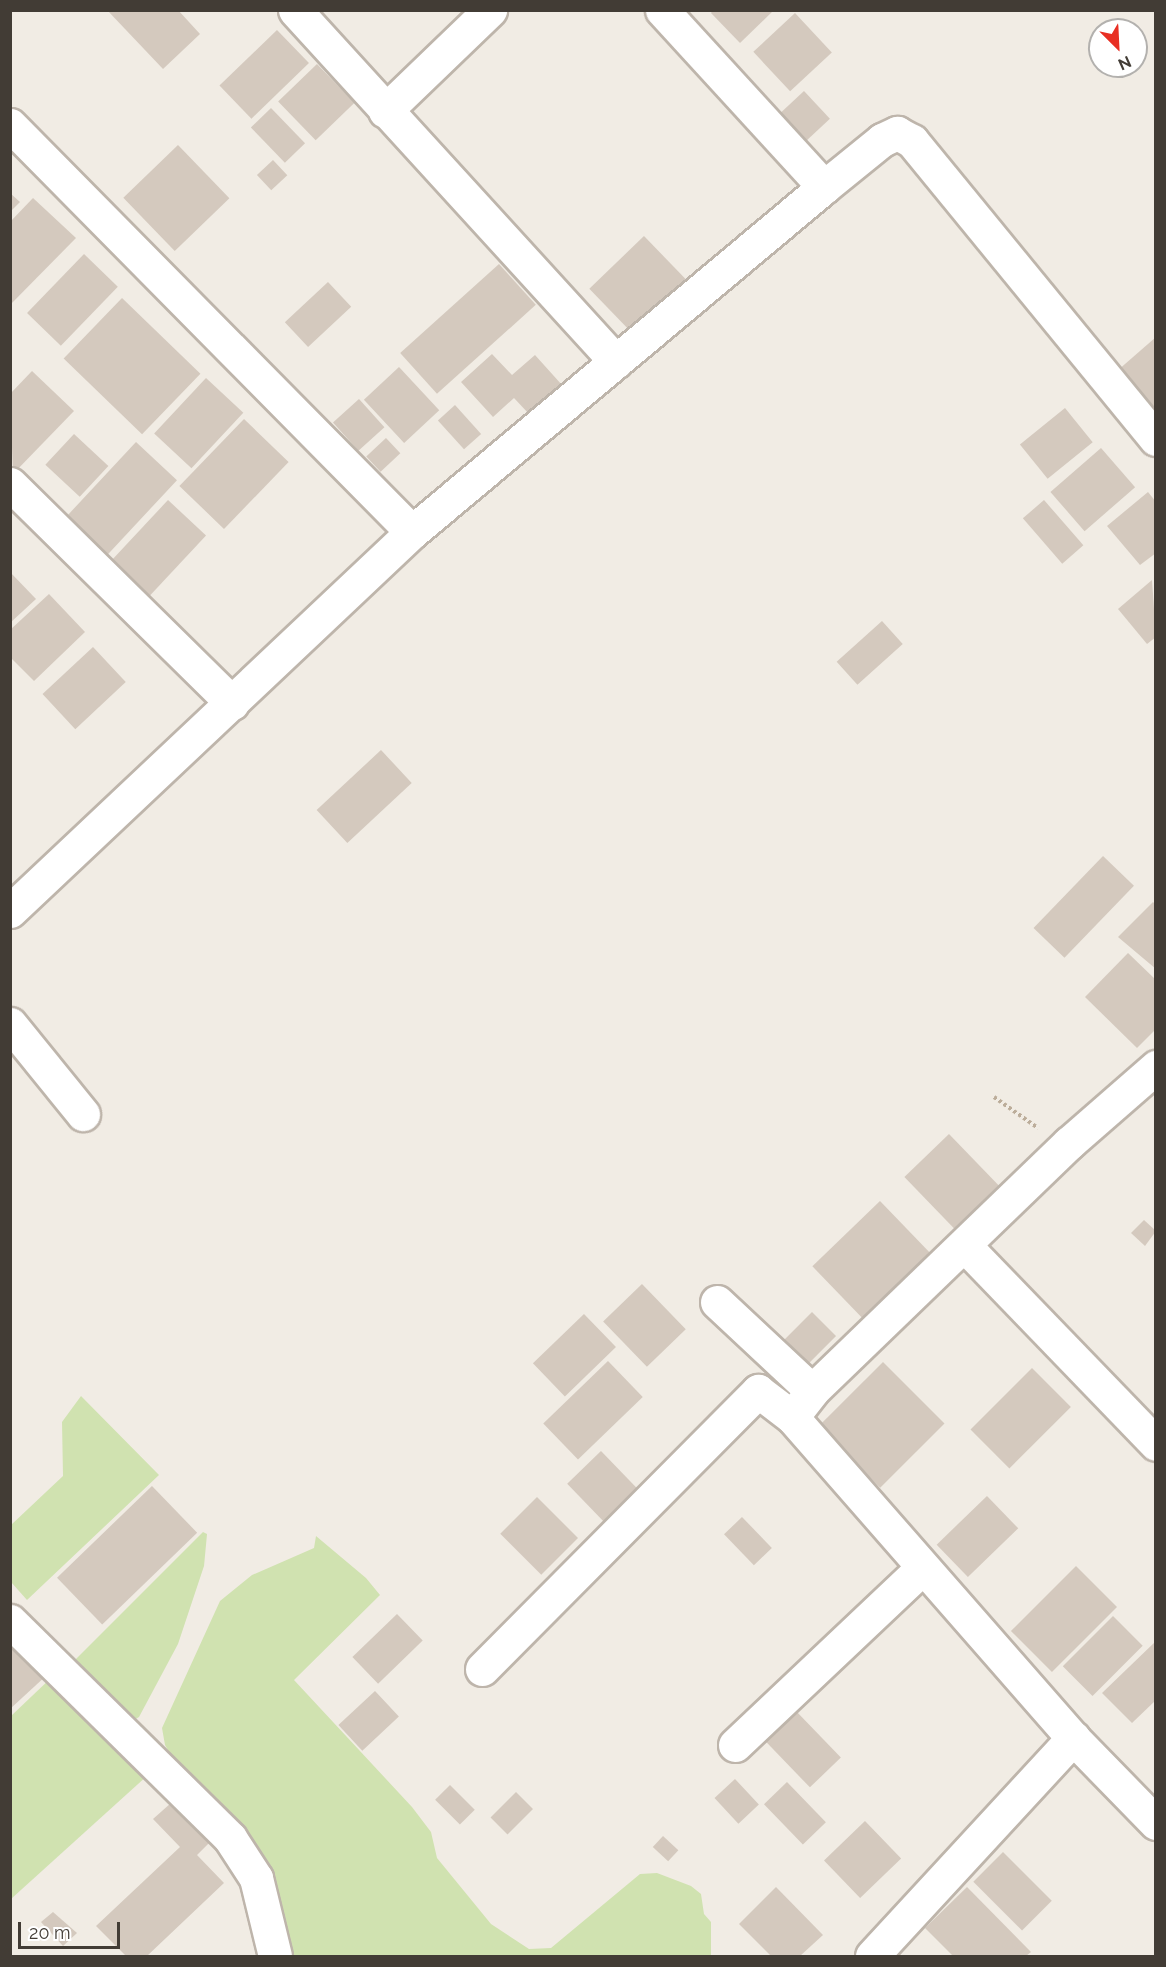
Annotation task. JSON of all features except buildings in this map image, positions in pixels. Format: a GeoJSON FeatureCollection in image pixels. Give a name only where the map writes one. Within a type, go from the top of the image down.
{"type":"FeatureCollection","features":[{"type":"Feature","properties":{"kind":"street"},"geometry":{"type":"LineString","coordinates":[[295,10],[616,362]]}},
{"type":"Feature","properties":{"kind":"street"},"geometry":{"type":"LineString","coordinates":[[385,111],[490,10]]}},
{"type":"Feature","properties":{"kind":"street"},"geometry":{"type":"LineString","coordinates":[[662,10],[824,187]]}},
{"type":"Feature","properties":{"kind":"street"},"geometry":{"type":"LineString","coordinates":[[10,125],[412,532]]}},
{"type":"Feature","properties":{"kind":"street"},"geometry":{"type":"LineString","coordinates":[[10,911],[412,532],[824,187],[882,140],[897,133],[912,141],[1155,439]]}},
{"type":"Feature","properties":{"kind":"street"},"geometry":{"type":"LineString","coordinates":[[10,484],[231,703]]}},
{"type":"Feature","properties":{"kind":"street"},"geometry":{"type":"LineString","coordinates":[[10,1024],[83,1114]]}},
{"type":"Feature","properties":{"kind":"street"},"geometry":{"type":"LineString","coordinates":[[792,1417],[812,1391],[966,1246],[1069,1143],[1155,1067]]}},
{"type":"Feature","properties":{"kind":"street"},"geometry":{"type":"LineString","coordinates":[[966,1246],[1155,1443]]}},
{"type":"Feature","properties":{"kind":"street"},"geometry":{"type":"LineString","coordinates":[[717,1302],[812,1391]]}},
{"type":"Feature","properties":{"kind":"street"},"geometry":{"type":"LineString","coordinates":[[482,1668],[758,1391],[792,1417],[1073,1738],[1155,1823]]}},
{"type":"Feature","properties":{"kind":"street"},"geometry":{"type":"LineString","coordinates":[[735,1745],[922,1568]]}},
{"type":"Feature","properties":{"kind":"street"},"geometry":{"type":"LineString","coordinates":[[10,1621],[230,1838],[256,1878],[275,1956]]}},
{"type":"Feature","properties":{"kind":"street"},"geometry":{"type":"LineString","coordinates":[[872,1956],[1073,1738]]}},
{"type":"Feature","properties":{"kind":"path"},"geometry":{"type":"LineString","coordinates":[[994,1097],[1024,1121],[1069,1143]]}},
{"type":"Feature","properties":{"kind":"green space"},"geometry":{"type":"Polygon","coordinates":[[[81,1396],[159,1475],[27,1600],[11,1582],[11,1525],[63,1476],[62,1422],[81,1396]]]}},
{"type":"Feature","properties":{"kind":"green space"},"geometry":{"type":"Polygon","coordinates":[[[203,1532],[207,1534],[204,1566],[178,1644],[139,1717],[127,1724],[73,1667],[74,1661],[203,1532]]]}},
{"type":"Feature","properties":{"kind":"green space"},"geometry":{"type":"Polygon","coordinates":[[[316,1536],[366,1578],[380,1595],[294,1680],[412,1807],[431,1832],[437,1858],[491,1924],[529,1949],[551,1948],[640,1874],[657,1873],[691,1886],[701,1894],[704,1914],[711,1922],[711,1956],[287,1956],[165,1745],[162,1728],[220,1601],[252,1575],[314,1548],[316,1536]]]}},
{"type":"Feature","properties":{"kind":"green space"},"geometry":{"type":"Polygon","coordinates":[[[53,1676],[148,1775],[11,1899],[11,1716],[53,1676]]]}}]}
